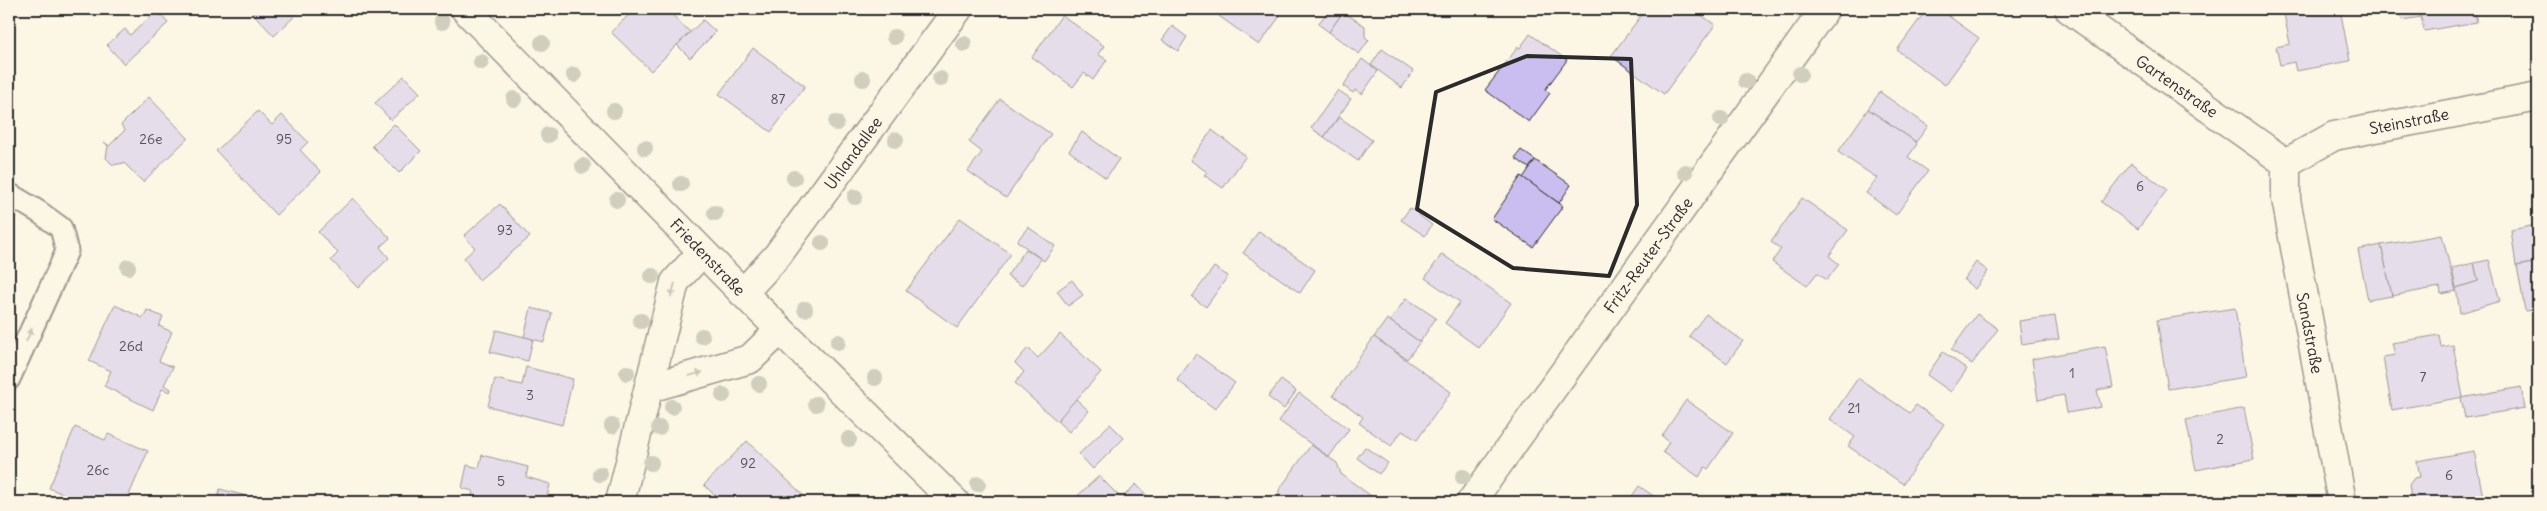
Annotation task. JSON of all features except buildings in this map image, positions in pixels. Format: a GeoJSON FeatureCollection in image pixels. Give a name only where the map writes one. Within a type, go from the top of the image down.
{"type":"FeatureCollection","features":[{"type":"Feature","properties":{"kind":"street","name":"Friedenstraße"},"geometry":{"type":"LineString","coordinates":[[465,9],[702,252],[955,502]]}},
{"type":"Feature","properties":{"kind":"street","name":"Uhlandallee"},"geometry":{"type":"LineString","coordinates":[[743,293],[777,256],[958,9]]}},
{"type":"Feature","properties":{"kind":"street","name":"Fritz-Reuter-Straße"},"geometry":{"type":"LineString","coordinates":[[1471,502],[1825,9]]}},
{"type":"Feature","properties":{"kind":"street","name":"Gartenstraße"},"geometry":{"type":"LineString","coordinates":[[2069,9],[2286,163]]}},
{"type":"Feature","properties":{"kind":"street","name":"Steinstraße"},"geometry":{"type":"LineString","coordinates":[[2286,163],[2334,136],[2538,96]]}},
{"type":"Feature","properties":{"kind":"street","name":"Sandstraße"},"geometry":{"type":"LineString","coordinates":[[2286,163],[2286,199],[2342,502]]}},
{"type":"Feature","properties":{"kind":"street"},"geometry":{"type":"LineString","coordinates":[[620,502],[675,282],[702,252]]}},
{"type":"Feature","properties":{"kind":"street"},"geometry":{"type":"LineString","coordinates":[[649,388],[750,359],[780,330]]}},
{"type":"Feature","properties":{"kind":"lane"},"geometry":{"type":"LineString","coordinates":[[9,194],[61,228],[67,251],[9,379]]}},
{"type":"Feature","properties":{"kind":"highlighted area"},"geometry":{"type":"Polygon","coordinates":[[[1527,56],[1631,59],[1637,205],[1609,276],[1513,268],[1417,209],[1436,92],[1527,56]]]}}]}
